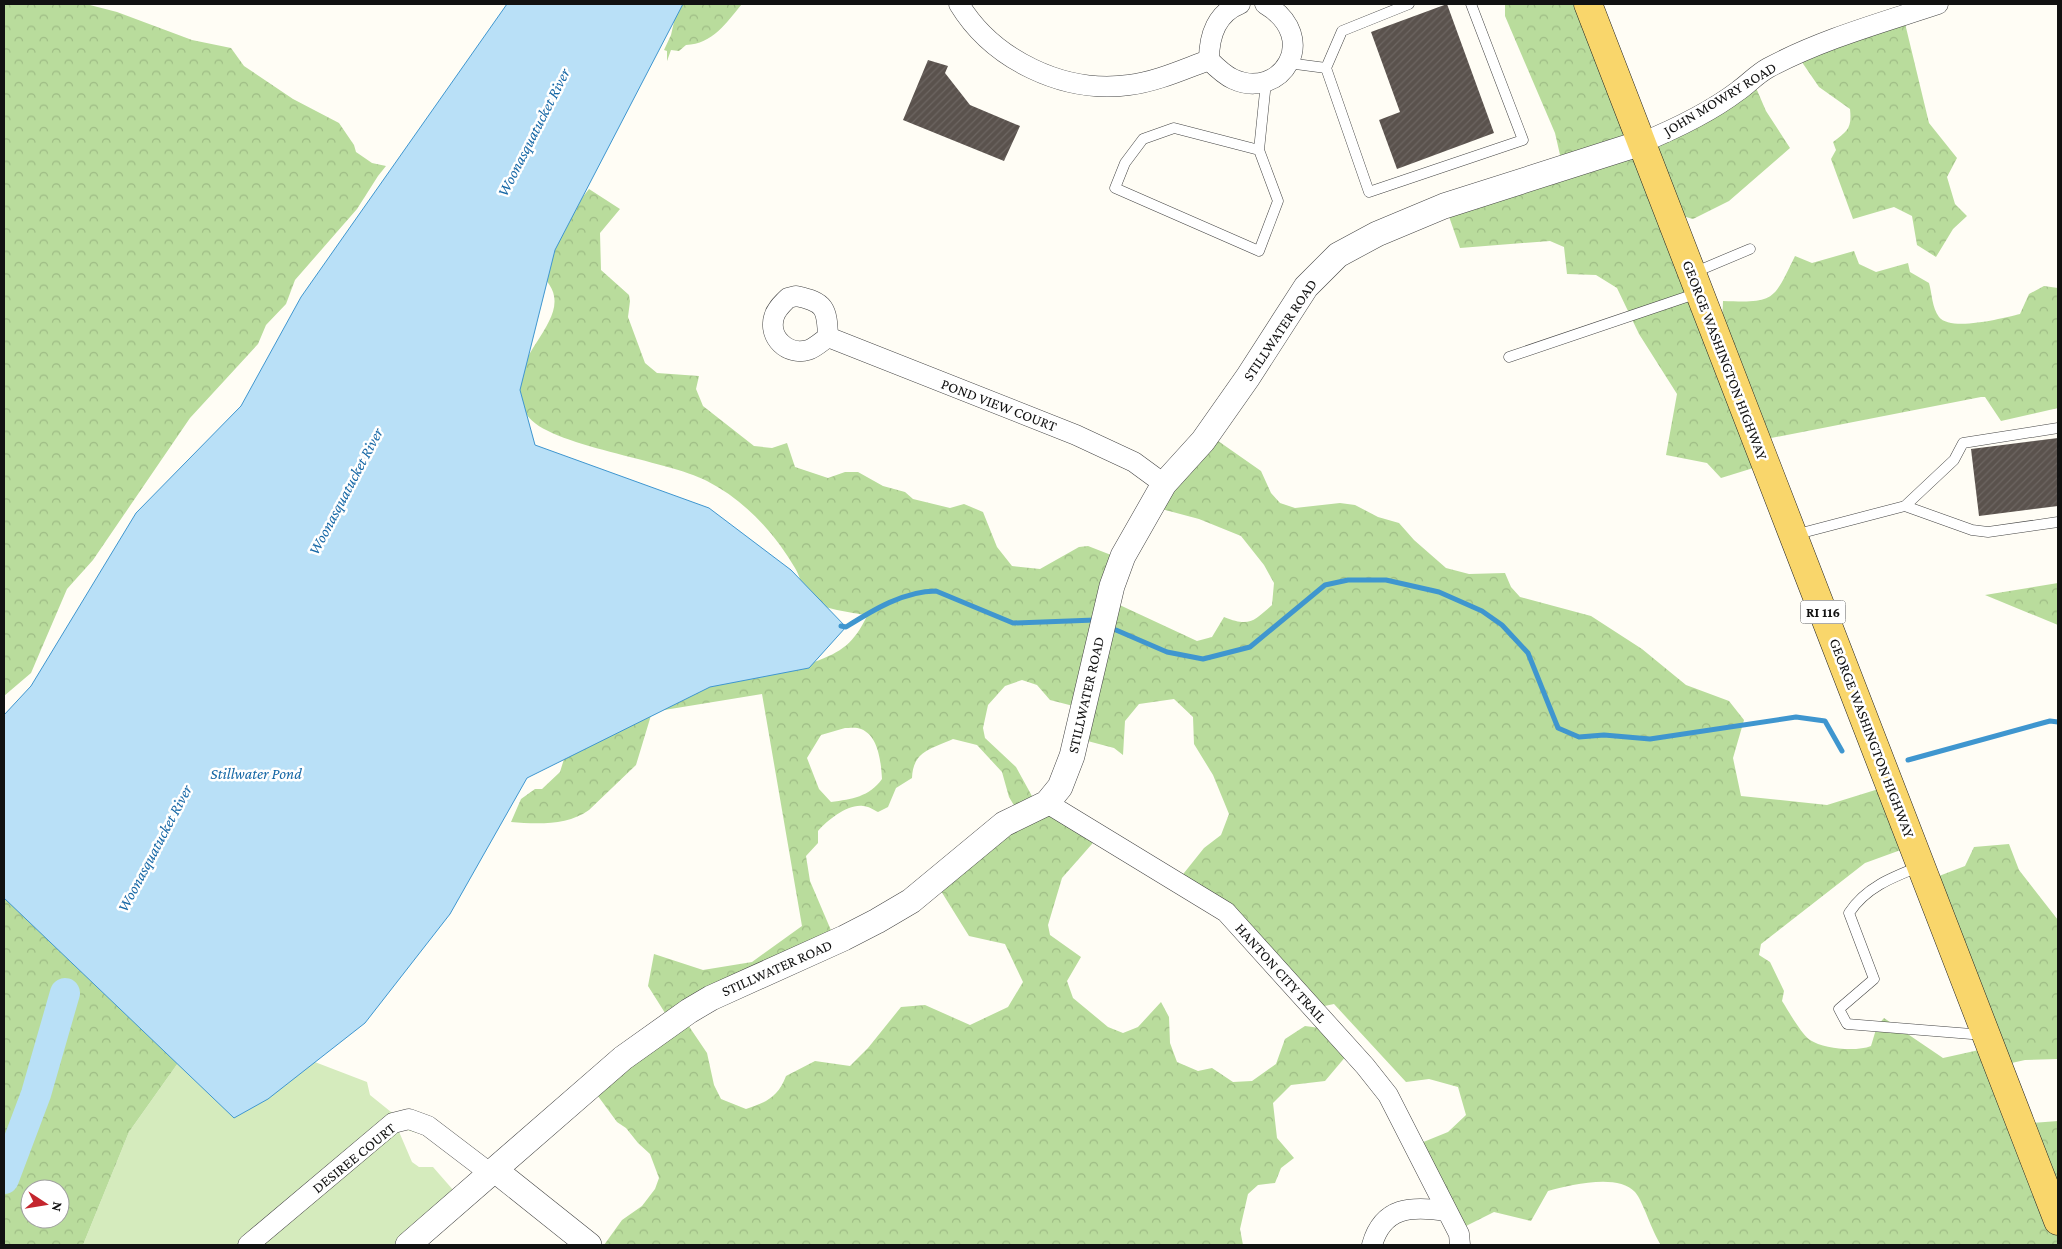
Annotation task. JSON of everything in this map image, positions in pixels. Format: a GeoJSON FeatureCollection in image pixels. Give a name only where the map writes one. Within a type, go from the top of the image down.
{"type":"FeatureCollection","features":[{"type":"Feature","properties":{"kind":"main road","name":"GEORGE WASHINGTON HIGHWAY"},"geometry":{"type":"LineString","coordinates":[[1588,4],[2058,1221]]}},
{"type":"Feature","properties":{"kind":"street"},"geometry":{"type":"LineString","coordinates":[[959,4],[983,34],[1022,64],[1049,76],[1080,84],[1130,85],[1209,60]]}},
{"type":"Feature","properties":{"kind":"street"},"geometry":{"type":"LineString","coordinates":[[1209,60],[1213,33],[1221,15],[1240,4]]}},
{"type":"Feature","properties":{"kind":"street","name":"JOHN MOWRY ROAD"},"geometry":{"type":"LineString","coordinates":[[1641,143],[1673,130],[1729,97],[1767,69],[1849,33],[1932,5]]}},
{"type":"Feature","properties":{"kind":"street"},"geometry":{"type":"LineString","coordinates":[[1209,60],[1233,80],[1249,83],[1266,82],[1279,75],[1288,64],[1293,48],[1292,32],[1274,6]]}},
{"type":"Feature","properties":{"kind":"street","name":"STILLWATER ROAD"},"geometry":{"type":"LineString","coordinates":[[408,1245],[563,1109],[634,1050],[689,1011],[711,998],[844,938],[877,921],[911,901],[1004,824],[1047,802],[1060,787],[1072,756],[1112,586],[1124,556],[1164,484],[1202,441],[1248,378],[1306,287],[1338,255],[1377,234],[1444,206],[1641,143]]}},
{"type":"Feature","properties":{"kind":"street","name":"POND VIEW COURT"},"geometry":{"type":"LineString","coordinates":[[828,337],[1076,435],[1134,462],[1164,484]]}},
{"type":"Feature","properties":{"kind":"street","name":"HANTON CITY TRAIL"},"geometry":{"type":"LineString","coordinates":[[1047,802],[1226,912],[1365,1066],[1388,1095],[1458,1234],[1460,1245]]}},
{"type":"Feature","properties":{"kind":"street","name":"DESIREE COURT"},"geometry":{"type":"LineString","coordinates":[[248,1245],[393,1123],[409,1119],[428,1126],[493,1172]]}},
{"type":"Feature","properties":{"kind":"street"},"geometry":{"type":"LineString","coordinates":[[493,1172],[589,1245]]}},
{"type":"Feature","properties":{"kind":"street"},"geometry":{"type":"LineString","coordinates":[[1372,1245],[1381,1224],[1400,1210],[1420,1207],[1446,1212]]}},
{"type":"Feature","properties":{"kind":"lane"},"geometry":{"type":"LineString","coordinates":[[1409,4],[1342,30],[1326,68],[1369,192],[1523,140],[1470,4]]}},
{"type":"Feature","properties":{"kind":"lane"},"geometry":{"type":"LineString","coordinates":[[1288,64],[1326,68]]}},
{"type":"Feature","properties":{"kind":"lane"},"geometry":{"type":"LineString","coordinates":[[1259,150],[1174,128],[1143,139],[1125,163],[1115,188],[1259,251],[1278,201],[1259,150],[1266,82]]}},
{"type":"Feature","properties":{"kind":"lane"},"geometry":{"type":"LineString","coordinates":[[1509,358],[1645,313],[1750,249]]}},
{"type":"Feature","properties":{"kind":"lane"},"geometry":{"type":"LineString","coordinates":[[1793,535],[1905,506],[1954,460],[1963,443],[2058,428]]}},
{"type":"Feature","properties":{"kind":"lane"},"geometry":{"type":"LineString","coordinates":[[1905,506],[1972,530],[1988,532],[2058,522]]}},
{"type":"Feature","properties":{"kind":"lane"},"geometry":{"type":"LineString","coordinates":[[1922,866],[1882,882],[1856,903],[1849,913],[1874,978],[1839,1009],[1847,1024],[1987,1035]]}},
{"type":"Feature","properties":{"kind":"green space"},"geometry":{"type":"Polygon","coordinates":[[[4,4],[86,4],[117,12],[192,40],[231,48],[244,66],[293,99],[339,123],[354,145],[356,152],[372,163],[386,166],[357,209],[295,280],[286,304],[266,325],[258,344],[190,418],[93,560],[67,589],[31,673],[4,696],[4,4]]]}},
{"type":"Feature","properties":{"kind":"green space"},"geometry":{"type":"Polygon","coordinates":[[[678,4],[742,4],[711,37],[696,44],[686,45],[679,51],[671,50],[667,61],[667,51],[664,50],[671,35],[678,4]]]}},
{"type":"Feature","properties":{"kind":"green space"},"geometry":{"type":"Polygon","coordinates":[[[1505,4],[1586,4],[1640,141],[1750,74],[1766,111],[1790,148],[1729,201],[1693,219],[1665,211],[1721,351],[1723,301],[1763,300],[1770,296],[1782,282],[1795,256],[1812,263],[1854,251],[1859,264],[1876,272],[1908,263],[1910,272],[1929,283],[1939,317],[1954,323],[1978,323],[2020,314],[2029,294],[2044,286],[2058,288],[2058,408],[2001,421],[1985,397],[1981,397],[1771,438],[1769,435],[1760,442],[1763,465],[1721,478],[1707,463],[1666,455],[1677,394],[1639,334],[1617,288],[1596,275],[1567,274],[1564,247],[1550,241],[1460,248],[1446,208],[1563,168],[1555,133],[1505,16],[1505,4]]]}},
{"type":"Feature","properties":{"kind":"green space"},"geometry":{"type":"Polygon","coordinates":[[[1903,15],[1929,123],[1957,158],[1947,177],[1955,204],[1967,216],[1953,229],[1936,257],[1917,245],[1912,216],[1894,207],[1853,219],[1831,159],[1836,150],[1833,142],[1848,128],[1850,109],[1819,87],[1795,52],[1903,15]]]}},
{"type":"Feature","properties":{"kind":"green space"},"geometry":{"type":"Polygon","coordinates":[[[589,189],[620,209],[600,233],[601,270],[629,295],[628,317],[645,363],[657,373],[699,376],[696,389],[703,406],[754,446],[772,448],[787,443],[795,467],[828,478],[845,472],[858,472],[883,486],[905,492],[913,499],[950,508],[964,504],[983,512],[997,547],[1012,566],[1040,569],[1079,547],[1088,546],[1124,560],[1111,601],[1197,641],[1212,637],[1224,617],[1239,622],[1255,619],[1272,605],[1274,583],[1264,565],[1241,536],[1199,519],[1154,507],[1211,436],[1261,471],[1271,493],[1280,503],[1295,508],[1340,503],[1355,505],[1378,517],[1399,523],[1414,540],[1446,568],[1469,574],[1505,573],[1511,587],[1520,597],[1591,616],[1642,649],[1686,685],[1729,701],[1744,720],[1733,758],[1741,796],[1827,805],[1885,787],[1909,847],[1865,863],[1761,944],[1759,955],[1770,962],[1784,991],[1782,1001],[1803,1033],[1810,1040],[1823,1046],[1857,1049],[1871,1046],[1877,1026],[1884,1018],[1943,1058],[1988,1048],[1926,881],[1965,866],[1974,847],[2009,844],[2019,870],[2058,920],[2058,1059],[2025,1060],[1998,1066],[2019,1124],[2058,1121],[2058,1245],[1661,1245],[1635,1192],[1627,1186],[1606,1182],[1593,1182],[1548,1191],[1531,1221],[1494,1212],[1454,1232],[1416,1145],[1448,1132],[1466,1115],[1458,1087],[1429,1079],[1406,1082],[1334,1004],[1315,1008],[1180,878],[1204,848],[1221,835],[1229,814],[1213,775],[1194,744],[1193,717],[1174,699],[1139,704],[1125,721],[1123,755],[1114,748],[1080,739],[1085,709],[1050,700],[1037,685],[1022,680],[1005,686],[988,705],[983,728],[985,738],[1016,767],[1038,807],[1099,836],[1062,878],[1048,925],[1050,935],[1081,957],[1067,981],[1073,998],[1108,1027],[1123,1033],[1138,1027],[1161,1002],[1169,1017],[1170,1043],[1177,1062],[1198,1071],[1212,1068],[1233,1082],[1252,1081],[1276,1064],[1285,1039],[1305,1026],[1335,1030],[1352,1049],[1325,1081],[1291,1085],[1273,1103],[1277,1138],[1294,1158],[1281,1168],[1275,1183],[1258,1185],[1248,1194],[1240,1229],[1243,1245],[604,1245],[622,1220],[642,1206],[655,1189],[659,1178],[650,1154],[626,1128],[617,1122],[595,1092],[672,1024],[648,986],[654,954],[703,970],[752,962],[802,926],[762,694],[652,712],[636,765],[589,810],[571,819],[551,823],[511,822],[521,799],[535,789],[542,789],[560,772],[571,736],[656,682],[814,662],[840,650],[852,640],[867,616],[822,606],[810,598],[795,568],[778,542],[746,507],[721,489],[689,473],[582,444],[558,435],[539,426],[527,415],[520,398],[519,381],[524,365],[554,309],[553,292],[537,267],[542,248],[589,189]],[[845,728],[821,735],[807,758],[819,789],[831,802],[860,796],[872,790],[882,779],[878,751],[872,738],[859,728],[845,728]],[[953,739],[920,756],[913,769],[912,778],[896,788],[888,807],[878,812],[865,806],[844,810],[818,831],[818,843],[806,856],[810,881],[836,942],[684,1019],[707,1053],[714,1085],[721,1099],[746,1109],[771,1098],[779,1089],[786,1076],[815,1061],[850,1066],[868,1048],[901,1007],[925,1005],[970,1025],[1008,1007],[1023,982],[1005,944],[969,936],[936,883],[1021,817],[1009,797],[1002,772],[977,745],[953,739]]]}},
{"type":"Feature","properties":{"kind":"green space"},"geometry":{"type":"Polygon","coordinates":[[[2058,583],[2058,625],[1985,595],[2058,583]]]}},
{"type":"Feature","properties":{"kind":"green space"},"geometry":{"type":"Polygon","coordinates":[[[4,897],[178,1063],[129,1132],[83,1245],[4,1245],[4,897]]]}},
{"type":"Feature","properties":{"kind":"green space"},"geometry":{"type":"Polygon","coordinates":[[[307,1059],[367,1082],[370,1095],[417,1133],[397,1127],[412,1162],[419,1167],[433,1167],[461,1199],[410,1245],[83,1245],[129,1132],[178,1063],[307,1059]]]}},
{"type":"Feature","properties":{"kind":"water","name":"Stillwater Pond"},"geometry":{"type":"Polygon","coordinates":[[[507,4],[683,4],[555,250],[520,390],[535,445],[709,508],[791,570],[846,627],[809,668],[710,687],[527,778],[450,914],[365,1023],[268,1099],[234,1118],[4,898],[4,715],[31,686],[136,513],[241,406],[301,297],[507,4]]]}},
{"type":"Feature","properties":{"kind":"building"},"geometry":{"type":"Polygon","coordinates":[[[1447,4],[1494,133],[1397,169],[1379,120],[1400,112],[1371,32],[1447,4]]]}},
{"type":"Feature","properties":{"kind":"building"},"geometry":{"type":"Polygon","coordinates":[[[928,60],[948,66],[945,73],[970,105],[1020,126],[1004,161],[903,120],[928,60]]]}},
{"type":"Feature","properties":{"kind":"building"},"geometry":{"type":"Polygon","coordinates":[[[2058,438],[2058,506],[1979,516],[1971,449],[2058,438]]]}},
{"type":"Feature","properties":{"kind":"waterway"},"geometry":{"type":"LineString","coordinates":[[1116,630],[1167,652],[1203,659],[1250,647],[1325,585],[1348,580],[1386,580],[1439,592],[1482,611],[1502,625],[1528,653],[1558,728],[1579,737],[1604,735],[1650,739],[1796,717],[1825,721],[1842,751]]}},
{"type":"Feature","properties":{"kind":"waterway"},"geometry":{"type":"LineString","coordinates":[[841,626],[846,627],[878,608],[901,598],[912,594],[936,591],[1013,623],[1095,620]]}},
{"type":"Feature","properties":{"kind":"waterway"},"geometry":{"type":"LineString","coordinates":[[1908,760],[2050,721],[2058,722]]}},
{"type":"Feature","properties":{"kind":"waterway","name":"Woonasquatucket River"},"geometry":{"type":"LineString","coordinates":[[4,1179],[36,1094],[65,993]]}}]}
